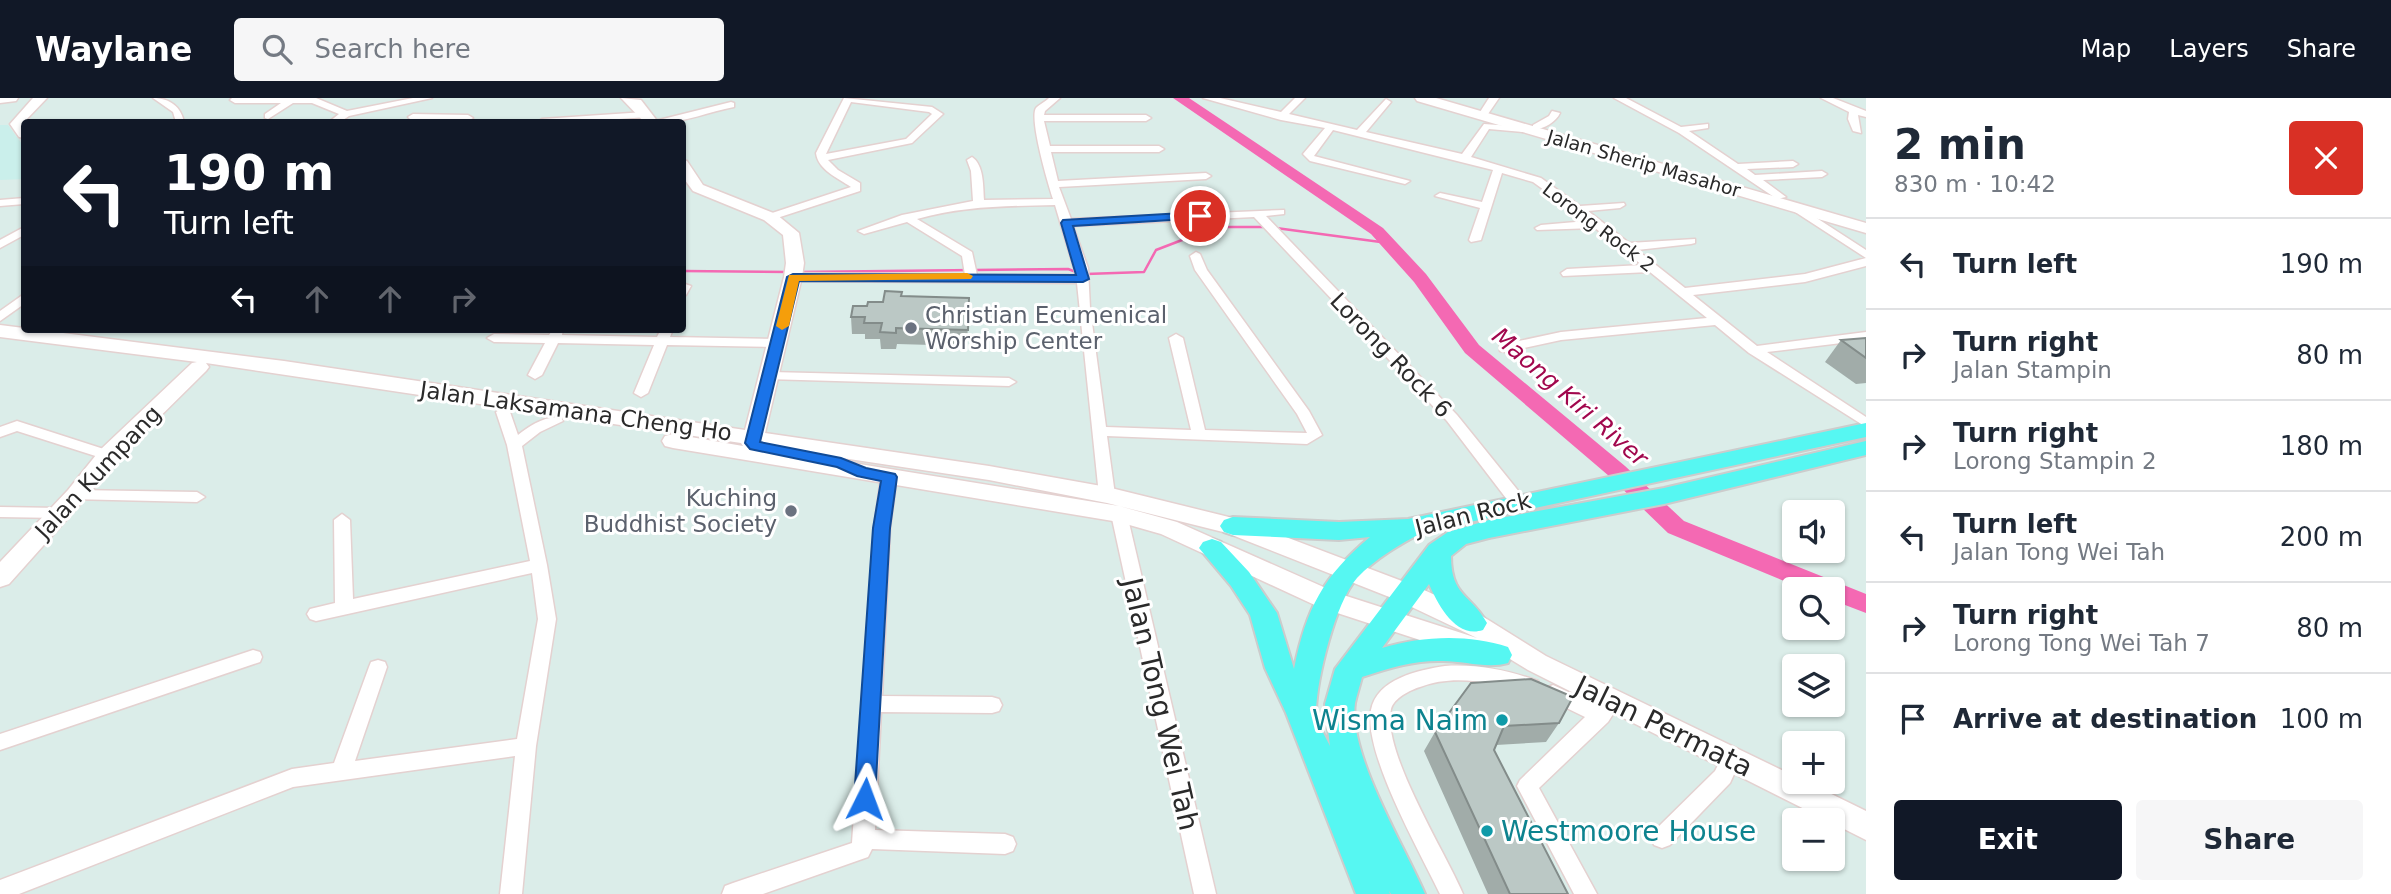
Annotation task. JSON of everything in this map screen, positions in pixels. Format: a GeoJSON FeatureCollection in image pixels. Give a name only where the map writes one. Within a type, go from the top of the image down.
{"type":"FeatureCollection","features":[{"type":"Feature","properties":{"kind":"main road"},"geometry":{"type":"LineString","coordinates":[[0,99],[11,98]]}},
{"type":"Feature","properties":{"kind":"main road"},"geometry":{"type":"LineString","coordinates":[[21,119],[40,98]]}},
{"type":"Feature","properties":{"kind":"main road"},"geometry":{"type":"LineString","coordinates":[[628,98],[650,119]]}},
{"type":"Feature","properties":{"kind":"main road","name":"Jalan Sherip Masahor"},"geometry":{"type":"LineString","coordinates":[[1422,98],[1482,117],[1717,179],[1866,228]]}},
{"type":"Feature","properties":{"kind":"main road","name":"Jalan Sherip Masahor"},"geometry":{"type":"LineString","coordinates":[[1437,98],[1482,117]]}},
{"type":"Feature","properties":{"kind":"main road","name":"Jalan Sherip Masahor"},"geometry":{"type":"LineString","coordinates":[[1534,129],[1786,201],[1866,220]]}},
{"type":"Feature","properties":{"kind":"main road"},"geometry":{"type":"LineString","coordinates":[[1717,179],[1737,176],[1743,172]]}},
{"type":"Feature","properties":{"kind":"main road"},"geometry":{"type":"LineString","coordinates":[[690,189],[770,217],[790,233],[794,271],[771,376],[752,443],[755,446],[841,463],[863,473]]}},
{"type":"Feature","properties":{"kind":"main road","name":"Jalan Laksamana Cheng Ho"},"geometry":{"type":"LineString","coordinates":[[0,331],[284,367],[989,473],[1113,504],[1328,600],[1498,655],[1536,663]]}},
{"type":"Feature","properties":{"kind":"main road","name":"Jalan Laksamana Cheng Ho"},"geometry":{"type":"LineString","coordinates":[[0,344],[199,368],[503,412],[863,473],[1113,504],[1233,526],[1406,593],[1473,623],[1536,663]]}},
{"type":"Feature","properties":{"kind":"main road","name":"Jalan Kumpang"},"geometry":{"type":"LineString","coordinates":[[0,578],[76,495],[108,455],[199,368]]}},
{"type":"Feature","properties":{"kind":"main road","name":"Jalan Rock"},"geometry":{"type":"LineString","coordinates":[[1301,713],[1311,656],[1328,600],[1347,572],[1379,544],[1416,525],[1866,430]]}},
{"type":"Feature","properties":{"kind":"main road","name":"Jalan Rock"},"geometry":{"type":"LineString","coordinates":[[1408,894],[1349,763],[1341,728],[1340,704],[1350,669],[1438,552],[1457,538],[1489,529],[1664,495],[1866,448]]}},
{"type":"Feature","properties":{"kind":"main road"},"geometry":{"type":"LineString","coordinates":[[1233,526],[1339,531],[1416,525]]}},
{"type":"Feature","properties":{"kind":"main road"},"geometry":{"type":"LineString","coordinates":[[1212,548],[1240,579],[1263,613],[1279,668],[1301,713],[1373,894]]}},
{"type":"Feature","properties":{"kind":"main road"},"geometry":{"type":"LineString","coordinates":[[1438,552],[1437,569],[1446,594],[1457,609],[1473,623]]}},
{"type":"Feature","properties":{"kind":"main road"},"geometry":{"type":"LineString","coordinates":[[1350,669],[1391,654],[1431,648],[1498,655]]}},
{"type":"Feature","properties":{"kind":"main road","name":"Jalan Permata"},"geometry":{"type":"LineString","coordinates":[[1536,663],[1607,708],[1731,759],[1866,825]]}},
{"type":"Feature","properties":{"kind":"street"},"geometry":{"type":"LineString","coordinates":[[158,98],[177,111],[179,119]]}},
{"type":"Feature","properties":{"kind":"street"},"geometry":{"type":"LineString","coordinates":[[338,119],[346,114],[430,98]]}},
{"type":"Feature","properties":{"kind":"street"},"geometry":{"type":"LineString","coordinates":[[411,119],[430,98]]}},
{"type":"Feature","properties":{"kind":"street"},"geometry":{"type":"LineString","coordinates":[[1055,98],[1040,110],[1039,118],[1146,118]]}},
{"type":"Feature","properties":{"kind":"street","name":"Lorong Rock 2"},"geometry":{"type":"LineString","coordinates":[[1208,98],[1465,158],[1537,180],[1628,247],[1754,350],[1866,423]]}},
{"type":"Feature","properties":{"kind":"street"},"geometry":{"type":"LineString","coordinates":[[1281,117],[1300,98]]}},
{"type":"Feature","properties":{"kind":"street"},"geometry":{"type":"LineString","coordinates":[[1465,158],[1477,137],[1482,117],[1494,98]]}},
{"type":"Feature","properties":{"kind":"street"},"geometry":{"type":"LineString","coordinates":[[1619,98],[1678,130],[1866,255]]}},
{"type":"Feature","properties":{"kind":"street"},"geometry":{"type":"LineString","coordinates":[[1826,98],[1854,112],[1866,114]]}},
{"type":"Feature","properties":{"kind":"street"},"geometry":{"type":"LineString","coordinates":[[770,217],[855,191],[856,185],[825,165],[821,158],[848,99],[932,110],[938,114],[909,141],[821,158]]}},
{"type":"Feature","properties":{"kind":"street"},"geometry":{"type":"LineString","coordinates":[[235,100],[313,100],[346,114]]}},
{"type":"Feature","properties":{"kind":"street"},"geometry":{"type":"LineString","coordinates":[[268,116],[291,100]]}},
{"type":"Feature","properties":{"kind":"street"},"geometry":{"type":"LineString","coordinates":[[1359,134],[1386,102]]}},
{"type":"Feature","properties":{"kind":"street"},"geometry":{"type":"LineString","coordinates":[[658,119],[710,112],[715,107],[730,105]]}},
{"type":"Feature","properties":{"kind":"street"},"geometry":{"type":"LineString","coordinates":[[1854,112],[1853,119],[1858,131]]}},
{"type":"Feature","properties":{"kind":"street"},"geometry":{"type":"LineString","coordinates":[[1534,129],[1553,118],[1555,113]]}},
{"type":"Feature","properties":{"kind":"street"},"geometry":{"type":"LineString","coordinates":[[439,119],[468,118]]}},
{"type":"Feature","properties":{"kind":"street","name":"Jalan Tong Wei Tah"},"geometry":{"type":"LineString","coordinates":[[1039,118],[1052,184],[1083,274],[1099,432],[1113,504],[1205,894]]}},
{"type":"Feature","properties":{"kind":"street"},"geometry":{"type":"LineString","coordinates":[[1678,130],[1705,125]]}},
{"type":"Feature","properties":{"kind":"street"},"geometry":{"type":"LineString","coordinates":[[1330,128],[1308,154],[1310,158],[1405,181]]}},
{"type":"Feature","properties":{"kind":"street"},"geometry":{"type":"LineString","coordinates":[[1044,149],[1159,149]]}},
{"type":"Feature","properties":{"kind":"street"},"geometry":{"type":"LineString","coordinates":[[972,160],[976,171],[979,204]]}},
{"type":"Feature","properties":{"kind":"street"},"geometry":{"type":"LineString","coordinates":[[1743,172],[1793,164]]}},
{"type":"Feature","properties":{"kind":"street"},"geometry":{"type":"LineString","coordinates":[[1475,240],[1499,167]]}},
{"type":"Feature","properties":{"kind":"street"},"geometry":{"type":"LineString","coordinates":[[1743,172],[1822,174]]}},
{"type":"Feature","properties":{"kind":"street"},"geometry":{"type":"LineString","coordinates":[[1052,184],[1206,176]]}},
{"type":"Feature","properties":{"kind":"street"},"geometry":{"type":"LineString","coordinates":[[1440,196],[1486,206]]}},
{"type":"Feature","properties":{"kind":"street"},"geometry":{"type":"LineString","coordinates":[[0,203],[21,201]]}},
{"type":"Feature","properties":{"kind":"street"},"geometry":{"type":"LineString","coordinates":[[864,231],[906,217],[979,204],[1059,202]]}},
{"type":"Feature","properties":{"kind":"street"},"geometry":{"type":"LineString","coordinates":[[1579,209],[1620,205]]}},
{"type":"Feature","properties":{"kind":"street"},"geometry":{"type":"LineString","coordinates":[[1067,223],[1280,212]]}},
{"type":"Feature","properties":{"kind":"street","name":"Lorong Rock 6"},"geometry":{"type":"LineString","coordinates":[[1256,213],[1452,418],[1518,502]]}},
{"type":"Feature","properties":{"kind":"street"},"geometry":{"type":"LineString","coordinates":[[906,217],[968,254],[970,270]]}},
{"type":"Feature","properties":{"kind":"street"},"geometry":{"type":"LineString","coordinates":[[1813,221],[1826,219],[1844,222]]}},
{"type":"Feature","properties":{"kind":"street"},"geometry":{"type":"LineString","coordinates":[[1541,228],[1598,224]]}},
{"type":"Feature","properties":{"kind":"street"},"geometry":{"type":"LineString","coordinates":[[0,246],[21,232]]}},
{"type":"Feature","properties":{"kind":"street"},"geometry":{"type":"LineString","coordinates":[[1628,247],[1691,241]]}},
{"type":"Feature","properties":{"kind":"street"},"geometry":{"type":"LineString","coordinates":[[1099,432],[1307,439],[1315,435],[1304,414],[1201,270],[1196,256]]}},
{"type":"Feature","properties":{"kind":"street"},"geometry":{"type":"LineString","coordinates":[[1682,292],[1805,278],[1866,262]]}},
{"type":"Feature","properties":{"kind":"street"},"geometry":{"type":"LineString","coordinates":[[1567,273],[1653,268]]}},
{"type":"Feature","properties":{"kind":"street"},"geometry":{"type":"LineString","coordinates":[[794,271],[970,270],[1083,274]]}},
{"type":"Feature","properties":{"kind":"street"},"geometry":{"type":"LineString","coordinates":[[0,317],[21,300]]}},
{"type":"Feature","properties":{"kind":"street"},"geometry":{"type":"LineString","coordinates":[[1506,348],[1561,335],[1718,321]]}},
{"type":"Feature","properties":{"kind":"street"},"geometry":{"type":"LineString","coordinates":[[494,338],[556,334],[664,335],[778,343]]}},
{"type":"Feature","properties":{"kind":"street"},"geometry":{"type":"LineString","coordinates":[[535,375],[556,334]]}},
{"type":"Feature","properties":{"kind":"street"},"geometry":{"type":"LineString","coordinates":[[641,393],[664,335]]}},
{"type":"Feature","properties":{"kind":"street"},"geometry":{"type":"LineString","coordinates":[[1754,350],[1866,336]]}},
{"type":"Feature","properties":{"kind":"street"},"geometry":{"type":"LineString","coordinates":[[1176,338],[1199,435]]}},
{"type":"Feature","properties":{"kind":"street"},"geometry":{"type":"LineString","coordinates":[[771,376],[1009,382]]}},
{"type":"Feature","properties":{"kind":"street"},"geometry":{"type":"LineString","coordinates":[[503,412],[514,445],[540,565],[547,619],[526,747],[510,894]]}},
{"type":"Feature","properties":{"kind":"street"},"geometry":{"type":"LineString","coordinates":[[514,445],[535,429],[556,421]]}},
{"type":"Feature","properties":{"kind":"street"},"geometry":{"type":"LineString","coordinates":[[0,432],[17,426],[108,455]]}},
{"type":"Feature","properties":{"kind":"street"},"geometry":{"type":"LineString","coordinates":[[733,894],[860,850],[863,839],[882,528],[889,477]]}},
{"type":"Feature","properties":{"kind":"street"},"geometry":{"type":"LineString","coordinates":[[76,495],[197,497]]}},
{"type":"Feature","properties":{"kind":"street"},"geometry":{"type":"LineString","coordinates":[[0,512],[59,513]]}},
{"type":"Feature","properties":{"kind":"street"},"geometry":{"type":"LineString","coordinates":[[342,520],[344,608]]}},
{"type":"Feature","properties":{"kind":"street"},"geometry":{"type":"LineString","coordinates":[[316,614],[540,565]]}},
{"type":"Feature","properties":{"kind":"street"},"geometry":{"type":"LineString","coordinates":[[0,742],[253,657]]}},
{"type":"Feature","properties":{"kind":"street"},"geometry":{"type":"LineString","coordinates":[[341,772],[378,667]]}},
{"type":"Feature","properties":{"kind":"street"},"geometry":{"type":"LineString","coordinates":[[1452,894],[1388,757],[1381,731],[1381,710],[1395,688],[1430,675],[1478,673],[1510,679],[1607,708]]}},
{"type":"Feature","properties":{"kind":"street"},"geometry":{"type":"LineString","coordinates":[[871,704],[992,705]]}},
{"type":"Feature","properties":{"kind":"street"},"geometry":{"type":"LineString","coordinates":[[1586,894],[1527,786],[1607,708]]}},
{"type":"Feature","properties":{"kind":"street"},"geometry":{"type":"LineString","coordinates":[[0,891],[292,778],[526,747]]}},
{"type":"Feature","properties":{"kind":"street"},"geometry":{"type":"LineString","coordinates":[[1662,838],[1723,777],[1731,759]]}},
{"type":"Feature","properties":{"kind":"street"},"geometry":{"type":"LineString","coordinates":[[863,839],[1005,844]]}},
{"type":"Feature","properties":{"kind":"shaded area"},"geometry":{"type":"Polygon","coordinates":[[[0,125],[8,125],[21,143],[21,179],[0,180],[0,125]]]}},
{"type":"Feature","properties":{"kind":"building"},"geometry":{"type":"Polygon","coordinates":[[[885,291],[902,292],[901,296],[969,298],[968,330],[896,328],[896,333],[880,332],[882,323],[864,323],[865,317],[851,317],[853,306],[883,302],[885,291]]]}},
{"type":"Feature","properties":{"kind":"building"},"geometry":{"type":"Polygon","coordinates":[[[1866,338],[1866,358],[1841,340],[1866,338]]]}},
{"type":"Feature","properties":{"kind":"building"},"geometry":{"type":"Polygon","coordinates":[[[1531,679],[1573,697],[1559,723],[1504,726],[1494,750],[1568,894],[1510,894],[1435,732],[1471,683],[1531,679]]]}},
{"type":"Feature","properties":{"kind":"waterway","name":"Maong Kiri River"},"geometry":{"type":"LineString","coordinates":[[1180,98],[1377,231],[1420,278],[1472,349],[1617,471],[1676,527],[1866,604]]}},
{"type":"Feature","properties":{"kind":"waterway"},"geometry":{"type":"LineString","coordinates":[[1086,274],[1144,272],[1156,250],[1216,227],[1268,227]]}},
{"type":"Feature","properties":{"kind":"waterway"},"geometry":{"type":"LineString","coordinates":[[1276,228],[1388,243]]}},
{"type":"Feature","properties":{"kind":"waterway"},"geometry":{"type":"LineString","coordinates":[[800,272],[1068,269],[1079,273]]}},
{"type":"Feature","properties":{"kind":"waterway"},"geometry":{"type":"LineString","coordinates":[[686,271],[789,272]]}},
{"type":"Feature","properties":{"kind":"slow traffic"},"geometry":{"type":"LineString","coordinates":[[782,326],[793,277],[967,276]]}},
{"type":"Feature","properties":{"kind":"place","name":"Christian Ecumenical Worship Center"},"geometry":{"type":"Point","coordinates":[911,328]}},
{"type":"Feature","properties":{"kind":"place","name":"Kuching Buddhist Society"},"geometry":{"type":"Point","coordinates":[791,511]}},
{"type":"Feature","properties":{"kind":"place","name":"Wisma Naim"},"geometry":{"type":"Point","coordinates":[1502,720]}},
{"type":"Feature","properties":{"kind":"place","name":"Westmoore House"},"geometry":{"type":"Point","coordinates":[1487,831]}},
{"type":"Feature","properties":{"kind":"route"},"geometry":{"type":"LineString","coordinates":[[865,799],[882,528],[889,477],[863,473],[841,463],[755,446],[752,443],[771,376],[793,277],[971,276],[1083,279],[1067,223],[1200,216]]}}]}
